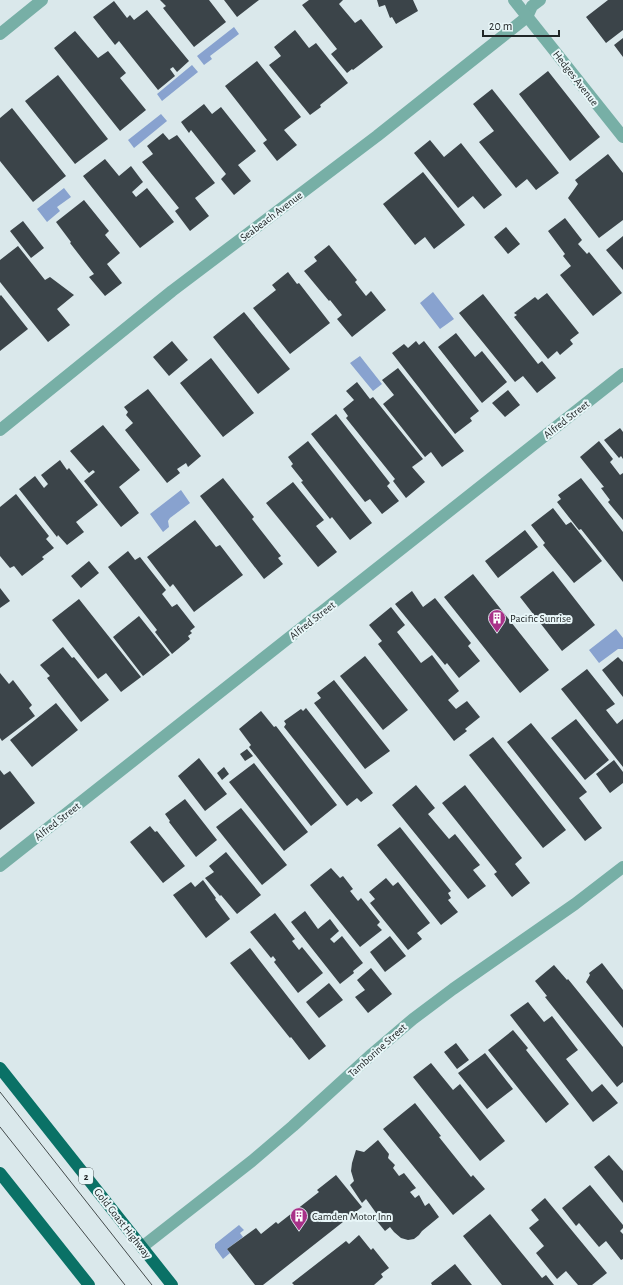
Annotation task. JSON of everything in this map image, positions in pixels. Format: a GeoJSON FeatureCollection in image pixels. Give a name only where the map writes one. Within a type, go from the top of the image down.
{"type":"FeatureCollection","features":[{"type":"Feature","properties":{"kind":"highway","name":"Gold Coast Highway"},"geometry":{"type":"LineString","coordinates":[[0,1068],[172,1285]]}},
{"type":"Feature","properties":{"kind":"highway"},"geometry":{"type":"LineString","coordinates":[[0,1172],[89,1285]]}},
{"type":"Feature","properties":{"kind":"street"},"geometry":{"type":"LineString","coordinates":[[0,34],[42,0]]}},
{"type":"Feature","properties":{"kind":"street","name":"Hedges Avenue"},"geometry":{"type":"LineString","coordinates":[[514,0],[623,137]]}},
{"type":"Feature","properties":{"kind":"street","name":"Seabeach Avenue"},"geometry":{"type":"LineString","coordinates":[[0,430],[172,291],[377,136],[527,16],[532,6],[540,0]]}},
{"type":"Feature","properties":{"kind":"street","name":"Alfred Street"},"geometry":{"type":"LineString","coordinates":[[0,866],[623,374]]}},
{"type":"Feature","properties":{"kind":"street","name":"Tamborine Street"},"geometry":{"type":"LineString","coordinates":[[142,1247],[252,1161],[413,1019],[453,989],[575,904],[623,867]]}},
{"type":"Feature","properties":{"kind":"water"},"geometry":{"type":"Polygon","coordinates":[[[234,27],[239,34],[210,56],[212,59],[204,65],[197,56],[234,27]]]}},
{"type":"Feature","properties":{"kind":"water"},"geometry":{"type":"Polygon","coordinates":[[[192,65],[198,72],[162,101],[157,94],[192,65]]]}},
{"type":"Feature","properties":{"kind":"water"},"geometry":{"type":"Polygon","coordinates":[[[161,114],[167,121],[134,148],[128,140],[161,114]]]}},
{"type":"Feature","properties":{"kind":"water"},"geometry":{"type":"Polygon","coordinates":[[[64,188],[71,197],[57,207],[60,211],[47,222],[37,209],[64,188]]]}},
{"type":"Feature","properties":{"kind":"water"},"geometry":{"type":"Polygon","coordinates":[[[433,292],[454,319],[440,329],[420,303],[433,292]]]}},
{"type":"Feature","properties":{"kind":"water"},"geometry":{"type":"Polygon","coordinates":[[[360,356],[382,384],[373,391],[350,363],[360,356]]]}},
{"type":"Feature","properties":{"kind":"water"},"geometry":{"type":"Polygon","coordinates":[[[181,490],[190,503],[170,518],[168,521],[169,527],[163,532],[150,514],[181,490]]]}},
{"type":"Feature","properties":{"kind":"water"},"geometry":{"type":"Polygon","coordinates":[[[616,629],[623,638],[623,649],[618,649],[599,663],[589,650],[616,629]]]}},
{"type":"Feature","properties":{"kind":"water"},"geometry":{"type":"Polygon","coordinates":[[[239,1225],[244,1230],[240,1233],[243,1237],[227,1249],[230,1253],[223,1259],[215,1248],[215,1244],[239,1225]]]}},
{"type":"Feature","properties":{"kind":"building"},"geometry":{"type":"Polygon","coordinates":[[[160,0],[209,0],[226,22],[194,47],[163,8],[166,6],[160,0]]]}},
{"type":"Feature","properties":{"kind":"building"},"geometry":{"type":"Polygon","coordinates":[[[224,0],[259,0],[237,17],[224,0]]]}},
{"type":"Feature","properties":{"kind":"building"},"geometry":{"type":"Polygon","coordinates":[[[309,0],[343,0],[339,4],[355,23],[361,19],[383,47],[347,73],[331,54],[337,49],[302,5],[309,0]]]}},
{"type":"Feature","properties":{"kind":"building"},"geometry":{"type":"Polygon","coordinates":[[[377,0],[413,0],[418,11],[396,24],[392,17],[390,18],[385,5],[379,7],[377,0]]]}},
{"type":"Feature","properties":{"kind":"building"},"geometry":{"type":"Polygon","coordinates":[[[608,0],[623,0],[623,30],[606,43],[586,17],[608,0]]]}},
{"type":"Feature","properties":{"kind":"building"},"geometry":{"type":"Polygon","coordinates":[[[114,1],[127,18],[130,15],[134,20],[147,10],[189,61],[177,72],[173,67],[170,69],[175,76],[158,90],[119,41],[115,45],[93,17],[114,1]]]}},
{"type":"Feature","properties":{"kind":"building"},"geometry":{"type":"Polygon","coordinates":[[[295,30],[309,48],[316,43],[348,83],[320,105],[321,107],[310,115],[269,65],[281,56],[274,47],[295,30]]]}},
{"type":"Feature","properties":{"kind":"building"},"geometry":{"type":"Polygon","coordinates":[[[75,31],[98,58],[108,51],[126,73],[120,78],[146,110],[120,131],[54,48],[75,31]]]}},
{"type":"Feature","properties":{"kind":"building"},"geometry":{"type":"Polygon","coordinates":[[[623,38],[623,57],[614,45],[623,38]]]}},
{"type":"Feature","properties":{"kind":"building"},"geometry":{"type":"Polygon","coordinates":[[[257,61],[301,117],[284,130],[297,145],[277,161],[263,143],[267,140],[225,86],[257,61]]]}},
{"type":"Feature","properties":{"kind":"building"},"geometry":{"type":"Polygon","coordinates":[[[548,71],[600,137],[570,161],[519,94],[548,71]]]}},
{"type":"Feature","properties":{"kind":"building"},"geometry":{"type":"Polygon","coordinates":[[[58,75],[108,139],[75,164],[25,101],[58,75]]]}},
{"type":"Feature","properties":{"kind":"building"},"geometry":{"type":"Polygon","coordinates":[[[492,89],[559,173],[536,190],[527,179],[516,188],[479,142],[494,131],[473,104],[492,89]]]}},
{"type":"Feature","properties":{"kind":"building"},"geometry":{"type":"Polygon","coordinates":[[[204,104],[212,114],[221,107],[256,151],[238,165],[251,181],[234,195],[221,179],[226,174],[191,130],[189,133],[181,122],[204,104]]]}},
{"type":"Feature","properties":{"kind":"building"},"geometry":{"type":"Polygon","coordinates":[[[12,108],[66,176],[33,202],[0,161],[0,118],[12,108]]]}},
{"type":"Feature","properties":{"kind":"building"},"geometry":{"type":"Polygon","coordinates":[[[163,133],[169,140],[177,135],[215,183],[195,198],[209,216],[190,231],[175,211],[179,208],[142,162],[153,154],[147,146],[163,133]]]}},
{"type":"Feature","properties":{"kind":"building"},"geometry":{"type":"Polygon","coordinates":[[[430,140],[444,157],[461,143],[502,195],[484,209],[473,196],[458,208],[414,153],[430,140]]]}},
{"type":"Feature","properties":{"kind":"building"},"geometry":{"type":"Polygon","coordinates":[[[608,154],[623,173],[623,220],[599,238],[568,198],[578,184],[575,180],[608,154]]]}},
{"type":"Feature","properties":{"kind":"building"},"geometry":{"type":"Polygon","coordinates":[[[105,159],[119,176],[131,166],[143,182],[132,192],[136,197],[147,188],[174,222],[140,248],[83,176],[105,159]]]}},
{"type":"Feature","properties":{"kind":"building"},"geometry":{"type":"Polygon","coordinates":[[[423,172],[465,225],[434,249],[425,237],[415,245],[383,204],[423,172]]]}},
{"type":"Feature","properties":{"kind":"building"},"geometry":{"type":"Polygon","coordinates":[[[84,200],[109,231],[105,235],[120,253],[107,264],[122,283],[105,296],[89,277],[94,274],[56,222],[84,200]]]}},
{"type":"Feature","properties":{"kind":"building"},"geometry":{"type":"Polygon","coordinates":[[[565,218],[582,240],[578,244],[587,254],[589,252],[622,293],[593,316],[560,275],[571,266],[563,256],[565,254],[548,231],[565,218]]]}},
{"type":"Feature","properties":{"kind":"building"},"geometry":{"type":"Polygon","coordinates":[[[23,221],[44,248],[31,258],[10,231],[23,221]]]}},
{"type":"Feature","properties":{"kind":"building"},"geometry":{"type":"Polygon","coordinates":[[[506,227],[520,244],[508,254],[494,237],[506,227]]]}},
{"type":"Feature","properties":{"kind":"building"},"geometry":{"type":"Polygon","coordinates":[[[623,236],[623,270],[606,250],[623,236]]]}},
{"type":"Feature","properties":{"kind":"building"},"geometry":{"type":"Polygon","coordinates":[[[329,245],[357,280],[355,282],[366,296],[371,291],[386,310],[352,337],[337,319],[342,315],[304,271],[317,261],[314,257],[329,245]]]}},
{"type":"Feature","properties":{"kind":"building"},"geometry":{"type":"Polygon","coordinates":[[[18,246],[45,280],[50,277],[74,295],[57,309],[70,325],[48,342],[0,282],[0,260],[18,246]]]}},
{"type":"Feature","properties":{"kind":"building"},"geometry":{"type":"Polygon","coordinates":[[[288,272],[297,284],[299,283],[330,323],[290,354],[253,308],[276,290],[272,285],[288,272]]]}},
{"type":"Feature","properties":{"kind":"building"},"geometry":{"type":"Polygon","coordinates":[[[547,293],[579,333],[570,340],[573,344],[560,355],[557,351],[548,359],[514,317],[517,315],[514,313],[535,297],[538,300],[547,293]]]}},
{"type":"Feature","properties":{"kind":"building"},"geometry":{"type":"Polygon","coordinates":[[[483,294],[538,364],[542,361],[556,378],[537,393],[523,376],[515,382],[459,313],[483,294]]]}},
{"type":"Feature","properties":{"kind":"building"},"geometry":{"type":"Polygon","coordinates":[[[1,295],[28,329],[0,351],[0,296],[1,295]]]}},
{"type":"Feature","properties":{"kind":"building"},"geometry":{"type":"Polygon","coordinates":[[[244,312],[290,369],[258,394],[213,337],[244,312]]]}},
{"type":"Feature","properties":{"kind":"building"},"geometry":{"type":"Polygon","coordinates":[[[456,333],[475,357],[482,351],[507,382],[482,403],[438,347],[456,333]]]}},
{"type":"Feature","properties":{"kind":"building"},"geometry":{"type":"Polygon","coordinates":[[[172,341],[188,360],[169,376],[153,357],[172,341]]]}},
{"type":"Feature","properties":{"kind":"building"},"geometry":{"type":"Polygon","coordinates":[[[416,341],[419,345],[424,341],[479,411],[470,418],[472,421],[455,434],[392,353],[404,344],[408,348],[416,341]]]}},
{"type":"Feature","properties":{"kind":"building"},"geometry":{"type":"Polygon","coordinates":[[[211,358],[254,413],[223,437],[180,383],[211,358]]]}},
{"type":"Feature","properties":{"kind":"building"},"geometry":{"type":"Polygon","coordinates":[[[398,368],[464,451],[442,467],[431,452],[425,457],[383,404],[394,395],[382,380],[398,368]]]}},
{"type":"Feature","properties":{"kind":"building"},"geometry":{"type":"Polygon","coordinates":[[[357,382],[370,399],[373,397],[423,459],[412,467],[425,482],[406,498],[393,481],[395,479],[346,418],[348,416],[343,409],[354,400],[346,391],[357,382]]]}},
{"type":"Feature","properties":{"kind":"building"},"geometry":{"type":"Polygon","coordinates":[[[148,389],[201,456],[188,467],[186,463],[177,469],[180,473],[167,483],[125,430],[133,423],[126,415],[128,412],[124,407],[148,389]]]}},
{"type":"Feature","properties":{"kind":"building"},"geometry":{"type":"Polygon","coordinates":[[[508,390],[520,405],[505,417],[492,403],[508,390]]]}},
{"type":"Feature","properties":{"kind":"building"},"geometry":{"type":"Polygon","coordinates":[[[336,414],[390,483],[387,486],[399,501],[382,514],[370,499],[365,502],[311,434],[336,414]]]}},
{"type":"Feature","properties":{"kind":"building"},"geometry":{"type":"Polygon","coordinates":[[[103,425],[140,470],[119,487],[139,513],[121,527],[84,481],[95,472],[93,470],[89,473],[70,451],[103,425]]]}},
{"type":"Feature","properties":{"kind":"building"},"geometry":{"type":"Polygon","coordinates":[[[620,428],[623,432],[623,459],[621,456],[619,458],[604,440],[620,428]]]}},
{"type":"Feature","properties":{"kind":"building"},"geometry":{"type":"Polygon","coordinates":[[[308,441],[372,523],[350,540],[332,517],[330,519],[301,482],[303,481],[291,466],[293,464],[288,457],[308,441]]]}},
{"type":"Feature","properties":{"kind":"building"},"geometry":{"type":"Polygon","coordinates":[[[599,441],[613,459],[610,462],[620,475],[623,473],[623,520],[608,502],[610,500],[601,488],[604,487],[580,457],[599,441]]]}},
{"type":"Feature","properties":{"kind":"building"},"geometry":{"type":"Polygon","coordinates":[[[60,460],[67,470],[69,468],[98,505],[76,522],[84,532],[67,545],[58,535],[57,537],[19,489],[35,476],[44,488],[48,484],[41,475],[60,460]]]}},
{"type":"Feature","properties":{"kind":"building"},"geometry":{"type":"Polygon","coordinates":[[[223,478],[254,517],[252,519],[281,556],[278,558],[283,564],[264,579],[200,496],[223,478]]]}},
{"type":"Feature","properties":{"kind":"building"},"geometry":{"type":"Polygon","coordinates":[[[581,478],[623,532],[623,582],[581,529],[579,530],[557,502],[561,499],[558,495],[581,478]]]}},
{"type":"Feature","properties":{"kind":"building"},"geometry":{"type":"Polygon","coordinates":[[[293,482],[324,520],[316,526],[337,552],[318,567],[266,503],[293,482]]]}},
{"type":"Feature","properties":{"kind":"building"},"geometry":{"type":"Polygon","coordinates":[[[16,494],[49,536],[46,539],[54,548],[42,557],[44,559],[22,576],[14,566],[10,568],[0,556],[0,507],[16,494]]]}},
{"type":"Feature","properties":{"kind":"building"},"geometry":{"type":"Polygon","coordinates":[[[553,508],[566,525],[571,522],[602,561],[574,583],[543,545],[545,543],[531,525],[553,508]]]}},
{"type":"Feature","properties":{"kind":"building"},"geometry":{"type":"Polygon","coordinates":[[[195,520],[216,547],[220,545],[243,575],[194,612],[173,584],[170,587],[147,557],[195,520]]]}},
{"type":"Feature","properties":{"kind":"building"},"geometry":{"type":"Polygon","coordinates":[[[525,530],[538,547],[498,578],[485,561],[525,530]]]}},
{"type":"Feature","properties":{"kind":"building"},"geometry":{"type":"Polygon","coordinates":[[[128,551],[135,560],[140,557],[166,590],[162,594],[172,607],[177,604],[195,627],[190,631],[192,633],[188,636],[190,639],[172,654],[155,632],[157,630],[108,567],[128,551]]]}},
{"type":"Feature","properties":{"kind":"building"},"geometry":{"type":"Polygon","coordinates":[[[89,561],[99,573],[81,588],[71,576],[89,561]]]}},
{"type":"Feature","properties":{"kind":"building"},"geometry":{"type":"Polygon","coordinates":[[[553,571],[595,625],[562,651],[520,597],[553,571]]]}},
{"type":"Feature","properties":{"kind":"building","name":"Pacific Sunrise"},"geometry":{"type":"Polygon","coordinates":[[[473,574],[549,670],[520,693],[444,597],[473,574]]]}},
{"type":"Feature","properties":{"kind":"building"},"geometry":{"type":"Polygon","coordinates":[[[0,588],[10,601],[0,608],[0,588]]]}},
{"type":"Feature","properties":{"kind":"building"},"geometry":{"type":"Polygon","coordinates":[[[412,591],[423,607],[435,598],[471,643],[468,646],[480,661],[459,678],[447,663],[445,665],[395,604],[412,591]]]}},
{"type":"Feature","properties":{"kind":"building"},"geometry":{"type":"Polygon","coordinates":[[[79,599],[141,677],[121,692],[106,673],[98,679],[52,620],[79,599]]]}},
{"type":"Feature","properties":{"kind":"building"},"geometry":{"type":"Polygon","coordinates":[[[391,607],[405,625],[397,632],[421,663],[432,655],[459,691],[448,700],[456,709],[467,701],[480,717],[465,729],[467,731],[454,741],[378,644],[382,641],[369,625],[391,607]]]}},
{"type":"Feature","properties":{"kind":"building"},"geometry":{"type":"Polygon","coordinates":[[[139,616],[170,655],[143,676],[113,637],[139,616]]]}},
{"type":"Feature","properties":{"kind":"building"},"geometry":{"type":"Polygon","coordinates":[[[63,647],[72,658],[74,657],[109,700],[81,722],[47,678],[50,676],[40,665],[63,647]]]}},
{"type":"Feature","properties":{"kind":"building"},"geometry":{"type":"Polygon","coordinates":[[[365,656],[408,710],[383,730],[340,676],[365,656]]]}},
{"type":"Feature","properties":{"kind":"building"},"geometry":{"type":"Polygon","coordinates":[[[618,657],[623,662],[623,697],[602,670],[618,657]]]}},
{"type":"Feature","properties":{"kind":"building"},"geometry":{"type":"Polygon","coordinates":[[[587,669],[615,704],[606,710],[617,724],[623,719],[623,767],[561,689],[587,669]]]}},
{"type":"Feature","properties":{"kind":"building"},"geometry":{"type":"Polygon","coordinates":[[[0,673],[9,684],[13,680],[32,705],[29,708],[35,716],[2,741],[0,738],[0,673]]]}},
{"type":"Feature","properties":{"kind":"building"},"geometry":{"type":"Polygon","coordinates":[[[334,680],[390,751],[365,769],[314,703],[321,698],[317,693],[334,680]]]}},
{"type":"Feature","properties":{"kind":"building"},"geometry":{"type":"Polygon","coordinates":[[[56,703],[78,730],[32,767],[10,740],[56,703]]]}},
{"type":"Feature","properties":{"kind":"building"},"geometry":{"type":"Polygon","coordinates":[[[306,708],[373,793],[361,802],[357,798],[347,806],[284,727],[286,724],[284,721],[301,709],[303,711],[306,708]]]}},
{"type":"Feature","properties":{"kind":"building"},"geometry":{"type":"Polygon","coordinates":[[[261,711],[274,727],[276,726],[337,805],[311,826],[249,747],[251,745],[239,729],[261,711]]]}},
{"type":"Feature","properties":{"kind":"building"},"geometry":{"type":"Polygon","coordinates":[[[576,719],[609,760],[585,780],[551,738],[576,719]]]}},
{"type":"Feature","properties":{"kind":"building"},"geometry":{"type":"Polygon","coordinates":[[[531,723],[587,792],[579,798],[602,828],[585,841],[507,742],[531,723]]]}},
{"type":"Feature","properties":{"kind":"building"},"geometry":{"type":"Polygon","coordinates":[[[493,737],[566,830],[543,848],[469,755],[493,737]]]}},
{"type":"Feature","properties":{"kind":"building"},"geometry":{"type":"Polygon","coordinates":[[[247,749],[253,756],[245,761],[240,754],[247,749]]]}},
{"type":"Feature","properties":{"kind":"building"},"geometry":{"type":"Polygon","coordinates":[[[199,758],[227,794],[205,811],[178,776],[199,758]]]}},
{"type":"Feature","properties":{"kind":"building"},"geometry":{"type":"Polygon","coordinates":[[[614,760],[623,772],[623,783],[610,793],[596,774],[614,760]]]}},
{"type":"Feature","properties":{"kind":"building"},"geometry":{"type":"Polygon","coordinates":[[[254,763],[308,832],[284,851],[229,782],[254,763]]]}},
{"type":"Feature","properties":{"kind":"building"},"geometry":{"type":"Polygon","coordinates":[[[224,767],[229,774],[222,780],[217,773],[224,767]]]}},
{"type":"Feature","properties":{"kind":"building"},"geometry":{"type":"Polygon","coordinates":[[[0,770],[4,775],[10,771],[35,803],[0,830],[0,770]]]}},
{"type":"Feature","properties":{"kind":"building"},"geometry":{"type":"Polygon","coordinates":[[[416,785],[435,808],[428,814],[449,839],[455,834],[480,865],[473,870],[486,886],[468,899],[392,805],[416,785]]]}},
{"type":"Feature","properties":{"kind":"building"},"geometry":{"type":"Polygon","coordinates":[[[465,785],[522,858],[515,864],[530,883],[512,897],[494,874],[497,872],[442,803],[465,785]]]}},
{"type":"Feature","properties":{"kind":"building"},"geometry":{"type":"Polygon","coordinates":[[[185,799],[217,840],[196,857],[169,822],[170,821],[165,814],[185,799]]]}},
{"type":"Feature","properties":{"kind":"building"},"geometry":{"type":"Polygon","coordinates":[[[241,808],[287,865],[262,885],[216,827],[241,808]]]}},
{"type":"Feature","properties":{"kind":"building"},"geometry":{"type":"Polygon","coordinates":[[[150,826],[155,832],[157,831],[185,866],[163,883],[130,842],[150,826]]]}},
{"type":"Feature","properties":{"kind":"building"},"geometry":{"type":"Polygon","coordinates":[[[400,827],[451,891],[448,893],[451,898],[448,900],[458,912],[441,925],[377,845],[400,827]]]}},
{"type":"Feature","properties":{"kind":"building"},"geometry":{"type":"Polygon","coordinates":[[[226,852],[261,895],[237,914],[205,878],[214,872],[209,866],[226,852]]]}},
{"type":"Feature","properties":{"kind":"building"},"geometry":{"type":"Polygon","coordinates":[[[331,868],[340,878],[343,876],[353,889],[350,891],[358,901],[361,898],[380,922],[377,925],[382,930],[360,947],[310,885],[331,868]]]}},
{"type":"Feature","properties":{"kind":"building"},"geometry":{"type":"Polygon","coordinates":[[[386,878],[393,886],[398,882],[430,923],[417,933],[422,939],[408,950],[370,903],[375,899],[369,892],[386,878]]]}},
{"type":"Feature","properties":{"kind":"building"},"geometry":{"type":"Polygon","coordinates":[[[203,880],[230,919],[206,938],[173,895],[191,882],[195,887],[203,880]]]}},
{"type":"Feature","properties":{"kind":"building"},"geometry":{"type":"Polygon","coordinates":[[[305,911],[318,929],[330,919],[339,931],[330,939],[334,943],[342,936],[363,963],[353,971],[354,973],[340,984],[291,922],[305,911]]]}},
{"type":"Feature","properties":{"kind":"building"},"geometry":{"type":"Polygon","coordinates":[[[275,913],[295,939],[292,941],[299,950],[302,947],[323,973],[298,993],[274,962],[276,960],[273,956],[271,958],[250,932],[275,913]]]}},
{"type":"Feature","properties":{"kind":"building"},"geometry":{"type":"Polygon","coordinates":[[[390,936],[406,956],[385,972],[370,952],[390,936]]]}},
{"type":"Feature","properties":{"kind":"building"},"geometry":{"type":"Polygon","coordinates":[[[250,948],[326,1046],[309,1060],[230,963],[250,948]]]}},
{"type":"Feature","properties":{"kind":"building"},"geometry":{"type":"Polygon","coordinates":[[[602,963],[623,990],[623,1028],[586,982],[590,975],[589,973],[602,963]]]}},
{"type":"Feature","properties":{"kind":"building"},"geometry":{"type":"Polygon","coordinates":[[[554,965],[567,980],[568,979],[623,1047],[623,1082],[617,1087],[545,997],[547,996],[535,981],[554,965]]]}},
{"type":"Feature","properties":{"kind":"building"},"geometry":{"type":"Polygon","coordinates":[[[371,968],[392,994],[368,1013],[355,997],[365,990],[357,980],[371,968]]]}},
{"type":"Feature","properties":{"kind":"building"},"geometry":{"type":"Polygon","coordinates":[[[329,983],[343,1000],[319,1018],[306,1002],[329,983]]]}},
{"type":"Feature","properties":{"kind":"building"},"geometry":{"type":"Polygon","coordinates":[[[528,1002],[544,1022],[552,1016],[578,1050],[566,1059],[592,1092],[602,1084],[618,1103],[593,1122],[510,1015],[528,1002]]]}},
{"type":"Feature","properties":{"kind":"building"},"geometry":{"type":"Polygon","coordinates":[[[513,1030],[528,1048],[526,1050],[569,1104],[546,1123],[488,1050],[513,1030]]]}},
{"type":"Feature","properties":{"kind":"building"},"geometry":{"type":"Polygon","coordinates":[[[456,1043],[469,1060],[457,1069],[444,1052],[456,1043]]]}},
{"type":"Feature","properties":{"kind":"building"},"geometry":{"type":"Polygon","coordinates":[[[485,1053],[513,1089],[487,1109],[458,1073],[485,1053]]]}},
{"type":"Feature","properties":{"kind":"building"},"geometry":{"type":"Polygon","coordinates":[[[431,1063],[453,1090],[460,1084],[505,1141],[480,1161],[413,1077],[431,1063]]]}},
{"type":"Feature","properties":{"kind":"building"},"geometry":{"type":"Polygon","coordinates":[[[415,1103],[441,1136],[439,1137],[471,1177],[473,1175],[485,1189],[453,1215],[383,1129],[415,1103]]]}},
{"type":"Feature","properties":{"kind":"building"},"geometry":{"type":"Polygon","coordinates":[[[378,1140],[389,1154],[388,1158],[395,1165],[393,1168],[399,1176],[404,1173],[416,1188],[410,1192],[415,1198],[419,1195],[425,1206],[429,1203],[439,1217],[414,1239],[408,1240],[401,1238],[390,1227],[385,1231],[376,1220],[379,1217],[366,1199],[362,1203],[350,1185],[354,1181],[351,1171],[356,1150],[364,1152],[378,1140]]]}},
{"type":"Feature","properties":{"kind":"building"},"geometry":{"type":"Polygon","coordinates":[[[609,1155],[623,1171],[623,1203],[594,1167],[609,1155]]]}},
{"type":"Feature","properties":{"kind":"building","name":"Camden Motor Inn"},"geometry":{"type":"Polygon","coordinates":[[[336,1175],[362,1207],[263,1285],[255,1285],[227,1249],[256,1228],[261,1234],[276,1222],[278,1224],[319,1192],[317,1190],[336,1175]]]}},
{"type":"Feature","properties":{"kind":"building"},"geometry":{"type":"Polygon","coordinates":[[[590,1185],[623,1225],[623,1228],[620,1231],[623,1234],[623,1259],[621,1260],[606,1241],[599,1247],[579,1223],[576,1226],[562,1208],[590,1185]]]}},
{"type":"Feature","properties":{"kind":"building"},"geometry":{"type":"Polygon","coordinates":[[[545,1198],[607,1273],[592,1285],[578,1285],[566,1271],[557,1279],[536,1253],[544,1246],[529,1228],[539,1220],[531,1210],[545,1198]]]}},
{"type":"Feature","properties":{"kind":"building"},"geometry":{"type":"Polygon","coordinates":[[[490,1214],[542,1278],[546,1275],[554,1285],[502,1285],[463,1236],[490,1214]]]}},
{"type":"Feature","properties":{"kind":"building"},"geometry":{"type":"Polygon","coordinates":[[[359,1235],[371,1250],[373,1248],[389,1268],[381,1274],[383,1277],[374,1285],[294,1285],[292,1283],[346,1241],[349,1244],[359,1235]]]}},
{"type":"Feature","properties":{"kind":"building"},"geometry":{"type":"Polygon","coordinates":[[[455,1264],[472,1285],[432,1285],[431,1283],[455,1264]]]}},
{"type":"Feature","properties":{"kind":"tram line"},"geometry":{"type":"LineString","coordinates":[[0,1092],[152,1285]]}},
{"type":"Feature","properties":{"kind":"tram line"},"geometry":{"type":"LineString","coordinates":[[0,1127],[125,1285]]}},
{"type":"Feature","properties":{"kind":"place","name":"Pacific Sunrise"},"geometry":{"type":"Point","coordinates":[497,633]}},
{"type":"Feature","properties":{"kind":"place","name":"Camden Motor Inn"},"geometry":{"type":"Point","coordinates":[299,1231]}}]}
